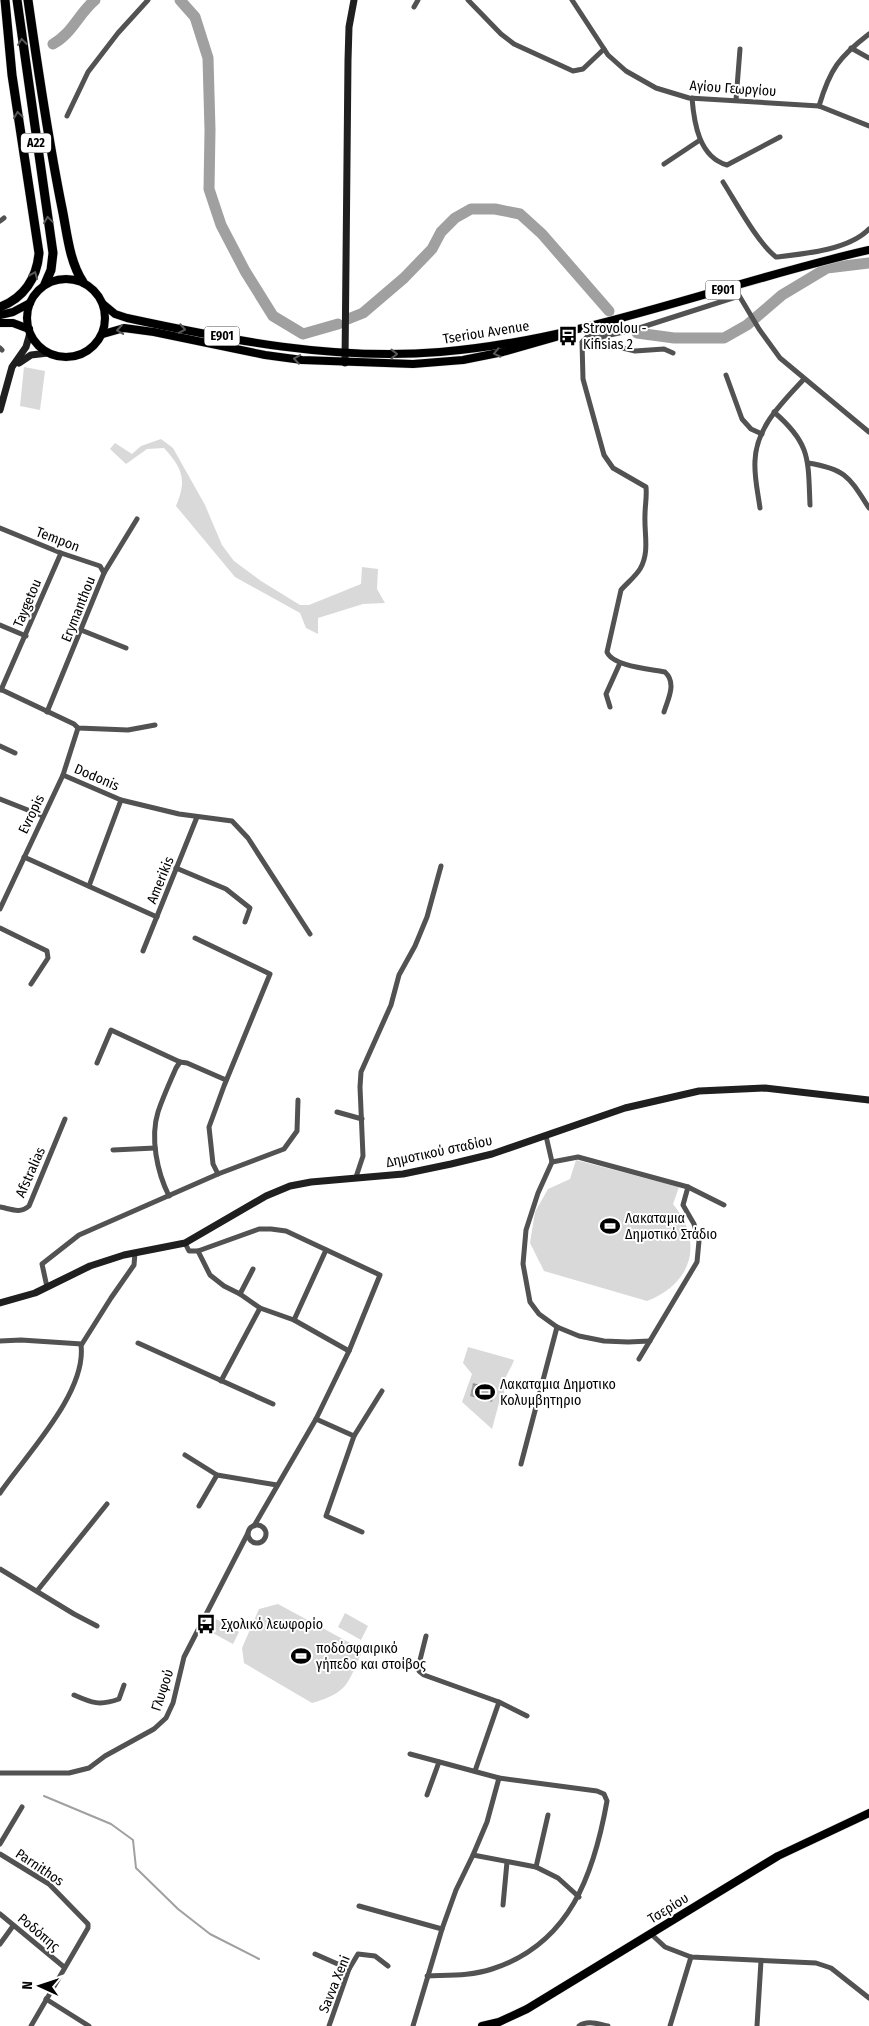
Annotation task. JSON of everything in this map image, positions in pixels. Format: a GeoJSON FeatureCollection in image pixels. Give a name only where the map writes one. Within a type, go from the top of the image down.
{"type":"FeatureCollection","features":[{"type":"Feature","properties":{"kind":"highway"},"geometry":{"type":"LineString","coordinates":[[0,307],[18,297],[30,284],[37,269],[39,253],[12,75],[5,0]]}},
{"type":"Feature","properties":{"kind":"highway","name":"A22"},"geometry":{"type":"LineString","coordinates":[[17,0],[53,253],[51,270],[45,284]]}},
{"type":"Feature","properties":{"kind":"highway","name":"A22"},"geometry":{"type":"LineString","coordinates":[[28,0],[50,148],[72,255],[83,282]]}},
{"type":"Feature","properties":{"kind":"main road"},"geometry":{"type":"LineString","coordinates":[[345,363],[349,27],[354,0]]}},
{"type":"Feature","properties":{"kind":"main road","name":"Tseriou Avenue"},"geometry":{"type":"LineString","coordinates":[[103,304],[115,314],[127,318],[317,352],[403,354],[440,352],[485,347],[580,328],[869,250]]}},
{"type":"Feature","properties":{"kind":"main road"},"geometry":{"type":"LineString","coordinates":[[71,278],[83,282],[93,288],[103,304],[106,322],[102,334],[91,348],[75,357],[61,357],[48,353],[37,345],[29,331],[27,320],[30,303],[34,294],[45,284],[57,279],[71,278]]}},
{"type":"Feature","properties":{"kind":"main road"},"geometry":{"type":"LineString","coordinates":[[0,315],[13,312],[30,303]]}},
{"type":"Feature","properties":{"kind":"main road"},"geometry":{"type":"LineString","coordinates":[[0,323],[14,323],[29,331]]}},
{"type":"Feature","properties":{"kind":"main road","name":"Tseriou Avenue"},"geometry":{"type":"LineString","coordinates":[[102,334],[119,329],[134,329],[265,355],[302,360],[345,363],[437,363],[503,352],[544,341],[580,328]]}},
{"type":"Feature","properties":{"kind":"main road"},"geometry":{"type":"LineString","coordinates":[[0,410],[10,374],[26,347],[29,331]]}},
{"type":"Feature","properties":{"kind":"main road"},"geometry":{"type":"LineString","coordinates":[[10,374],[27,357],[48,353]]}},
{"type":"Feature","properties":{"kind":"main road","name":"Δημοτικού σταδίου"},"geometry":{"type":"LineString","coordinates":[[0,1303],[35,1293],[90,1266],[135,1253],[185,1243],[266,1196],[290,1186],[356,1177],[403,1174],[451,1164],[492,1154],[625,1108],[699,1091],[765,1088],[869,1100]]}},
{"type":"Feature","properties":{"kind":"main road","name":"Τσερίου"},"geometry":{"type":"LineString","coordinates":[[482,2026],[500,2024],[558,1991],[778,1856],[869,1813]]}},
{"type":"Feature","properties":{"kind":"street"},"geometry":{"type":"LineString","coordinates":[[67,116],[88,72],[118,33],[148,0]]}},
{"type":"Feature","properties":{"kind":"street"},"geometry":{"type":"LineString","coordinates":[[414,7],[418,0]]}},
{"type":"Feature","properties":{"kind":"street"},"geometry":{"type":"LineString","coordinates":[[468,0],[501,34],[514,44],[527,52],[573,71],[584,69],[604,49]]}},
{"type":"Feature","properties":{"kind":"street","name":"Αγίου Γεωργίου"},"geometry":{"type":"LineString","coordinates":[[572,0],[604,49],[626,71],[656,88],[692,98],[819,106],[869,126]]}},
{"type":"Feature","properties":{"kind":"street"},"geometry":{"type":"LineString","coordinates":[[819,106],[832,70],[851,48],[869,34]]}},
{"type":"Feature","properties":{"kind":"street"},"geometry":{"type":"LineString","coordinates":[[851,48],[869,58]]}},
{"type":"Feature","properties":{"kind":"street"},"geometry":{"type":"LineString","coordinates":[[736,100],[740,49]]}},
{"type":"Feature","properties":{"kind":"street"},"geometry":{"type":"LineString","coordinates":[[692,98],[693,119],[700,140],[716,162],[726,165],[780,137]]}},
{"type":"Feature","properties":{"kind":"street"},"geometry":{"type":"LineString","coordinates":[[664,164],[700,140]]}},
{"type":"Feature","properties":{"kind":"street"},"geometry":{"type":"LineString","coordinates":[[723,182],[750,225],[770,252],[776,257],[840,246],[863,235],[869,229]]}},
{"type":"Feature","properties":{"kind":"street"},"geometry":{"type":"LineString","coordinates":[[828,248],[832,259]]}},
{"type":"Feature","properties":{"kind":"street"},"geometry":{"type":"LineString","coordinates":[[734,287],[749,314],[780,358],[804,380],[869,432]]}},
{"type":"Feature","properties":{"kind":"street"},"geometry":{"type":"LineString","coordinates":[[596,338],[633,330],[739,296]]}},
{"type":"Feature","properties":{"kind":"street"},"geometry":{"type":"LineString","coordinates":[[580,328],[584,338],[582,349],[583,379],[604,454],[613,468],[646,487],[647,498],[645,514],[646,551],[637,574],[621,590],[607,652],[611,658],[620,663],[665,672],[670,676],[672,686],[664,712]]}},
{"type":"Feature","properties":{"kind":"street"},"geometry":{"type":"LineString","coordinates":[[584,338],[592,336],[610,345],[635,351],[664,350],[673,353]]}},
{"type":"Feature","properties":{"kind":"street"},"geometry":{"type":"LineString","coordinates":[[726,375],[742,419],[751,429],[762,434]]}},
{"type":"Feature","properties":{"kind":"street"},"geometry":{"type":"LineString","coordinates":[[760,508],[755,463],[762,434],[774,412],[804,380]]}},
{"type":"Feature","properties":{"kind":"street"},"geometry":{"type":"LineString","coordinates":[[774,412],[792,427],[802,443],[808,464],[810,505]]}},
{"type":"Feature","properties":{"kind":"street"},"geometry":{"type":"LineString","coordinates":[[808,464],[830,466],[843,472],[869,508]]}},
{"type":"Feature","properties":{"kind":"street","name":"Erymanthou"},"geometry":{"type":"LineString","coordinates":[[47,712],[104,573],[137,519]]}},
{"type":"Feature","properties":{"kind":"street","name":"Tempon"},"geometry":{"type":"LineString","coordinates":[[0,528],[61,553],[100,566],[104,573]]}},
{"type":"Feature","properties":{"kind":"street","name":"Taygetou"},"geometry":{"type":"LineString","coordinates":[[1,689],[61,553]]}},
{"type":"Feature","properties":{"kind":"street"},"geometry":{"type":"LineString","coordinates":[[0,625],[26,636]]}},
{"type":"Feature","properties":{"kind":"street"},"geometry":{"type":"LineString","coordinates":[[81,630],[126,648]]}},
{"type":"Feature","properties":{"kind":"street"},"geometry":{"type":"LineString","coordinates":[[610,707],[606,694],[620,663]]}},
{"type":"Feature","properties":{"kind":"street"},"geometry":{"type":"LineString","coordinates":[[1,689],[74,724],[78,728],[128,730],[155,725]]}},
{"type":"Feature","properties":{"kind":"street","name":"Evropis"},"geometry":{"type":"LineString","coordinates":[[0,909],[42,816],[63,775],[78,734],[78,728]]}},
{"type":"Feature","properties":{"kind":"street"},"geometry":{"type":"LineString","coordinates":[[0,746],[15,754]]}},
{"type":"Feature","properties":{"kind":"street","name":"Dodonis"},"geometry":{"type":"LineString","coordinates":[[63,775],[121,800],[179,814],[232,821],[248,838],[310,934]]}},
{"type":"Feature","properties":{"kind":"street"},"geometry":{"type":"LineString","coordinates":[[0,799],[42,816]]}},
{"type":"Feature","properties":{"kind":"street"},"geometry":{"type":"LineString","coordinates":[[89,886],[121,800]]}},
{"type":"Feature","properties":{"kind":"street","name":"Amerikis"},"geometry":{"type":"LineString","coordinates":[[143,951],[197,817]]}},
{"type":"Feature","properties":{"kind":"street"},"geometry":{"type":"LineString","coordinates":[[24,857],[157,917]]}},
{"type":"Feature","properties":{"kind":"street"},"geometry":{"type":"LineString","coordinates":[[356,1177],[363,1156],[361,1072],[391,1005],[399,975],[415,946],[427,917],[442,866]]}},
{"type":"Feature","properties":{"kind":"street"},"geometry":{"type":"LineString","coordinates":[[176,868],[226,889],[250,908],[245,922]]}},
{"type":"Feature","properties":{"kind":"street"},"geometry":{"type":"LineString","coordinates":[[0,928],[47,951],[48,958],[31,984]]}},
{"type":"Feature","properties":{"kind":"street"},"geometry":{"type":"LineString","coordinates":[[195,938],[270,974],[226,1080],[210,1127],[213,1164],[218,1174]]}},
{"type":"Feature","properties":{"kind":"street"},"geometry":{"type":"LineString","coordinates":[[98,1063],[111,1030],[180,1062],[187,1063],[226,1080]]}},
{"type":"Feature","properties":{"kind":"street"},"geometry":{"type":"LineString","coordinates":[[169,1196],[163,1185],[155,1148],[158,1113],[180,1062]]}},
{"type":"Feature","properties":{"kind":"street"},"geometry":{"type":"LineString","coordinates":[[47,1287],[42,1264],[79,1234],[218,1174],[284,1149],[297,1131],[298,1100]]}},
{"type":"Feature","properties":{"kind":"street"},"geometry":{"type":"LineString","coordinates":[[337,1112],[362,1119]]}},
{"type":"Feature","properties":{"kind":"street","name":"Afstralias"},"geometry":{"type":"LineString","coordinates":[[0,1207],[19,1211],[29,1206],[65,1119]]}},
{"type":"Feature","properties":{"kind":"street"},"geometry":{"type":"LineString","coordinates":[[546,1136],[552,1162],[538,1193],[526,1230],[523,1264],[530,1302],[539,1314],[557,1328],[579,1336],[604,1341],[650,1341]]}},
{"type":"Feature","properties":{"kind":"street"},"geometry":{"type":"LineString","coordinates":[[113,1150],[155,1148]]}},
{"type":"Feature","properties":{"kind":"street"},"geometry":{"type":"LineString","coordinates":[[552,1162],[578,1157],[688,1187],[724,1205]]}},
{"type":"Feature","properties":{"kind":"street"},"geometry":{"type":"LineString","coordinates":[[639,1360],[697,1262],[699,1241],[694,1224],[683,1205],[688,1187]]}},
{"type":"Feature","properties":{"kind":"street"},"geometry":{"type":"LineString","coordinates":[[185,1243],[189,1251],[198,1251],[259,1229],[286,1231],[380,1275],[349,1351],[316,1419],[254,1526],[248,1533],[249,1538],[256,1544],[265,1540],[266,1535],[263,1527],[254,1526]]}},
{"type":"Feature","properties":{"kind":"street"},"geometry":{"type":"LineString","coordinates":[[294,1320],[326,1250]]}},
{"type":"Feature","properties":{"kind":"street"},"geometry":{"type":"LineString","coordinates":[[198,1251],[210,1275],[216,1281],[260,1308],[294,1320],[349,1351]]}},
{"type":"Feature","properties":{"kind":"street"},"geometry":{"type":"LineString","coordinates":[[0,1493],[44,1436],[65,1401],[80,1362],[81,1345],[134,1265],[135,1253]]}},
{"type":"Feature","properties":{"kind":"street"},"geometry":{"type":"LineString","coordinates":[[240,1294],[253,1269]]}},
{"type":"Feature","properties":{"kind":"street"},"geometry":{"type":"LineString","coordinates":[[221,1380],[260,1308]]}},
{"type":"Feature","properties":{"kind":"street"},"geometry":{"type":"LineString","coordinates":[[521,1464],[557,1328]]}},
{"type":"Feature","properties":{"kind":"street"},"geometry":{"type":"LineString","coordinates":[[0,1341],[31,1340],[81,1345]]}},
{"type":"Feature","properties":{"kind":"street"},"geometry":{"type":"LineString","coordinates":[[138,1343],[273,1404]]}},
{"type":"Feature","properties":{"kind":"street"},"geometry":{"type":"LineString","coordinates":[[362,1532],[326,1516],[354,1436],[382,1391]]}},
{"type":"Feature","properties":{"kind":"street"},"geometry":{"type":"LineString","coordinates":[[316,1419],[354,1436]]}},
{"type":"Feature","properties":{"kind":"street"},"geometry":{"type":"LineString","coordinates":[[185,1455],[217,1475],[277,1485]]}},
{"type":"Feature","properties":{"kind":"street"},"geometry":{"type":"LineString","coordinates":[[199,1506],[217,1475]]}},
{"type":"Feature","properties":{"kind":"street"},"geometry":{"type":"LineString","coordinates":[[37,1591],[108,1504]]}},
{"type":"Feature","properties":{"kind":"street","name":"Γλυφού"},"geometry":{"type":"LineString","coordinates":[[0,1773],[69,1772],[89,1768],[105,1756],[154,1729],[166,1718],[173,1702],[184,1658],[248,1533]]}},
{"type":"Feature","properties":{"kind":"street"},"geometry":{"type":"LineString","coordinates":[[0,1570],[97,1626]]}},
{"type":"Feature","properties":{"kind":"street"},"geometry":{"type":"LineString","coordinates":[[426,1636],[418,1664],[419,1671],[424,1675],[499,1702],[527,1716]]}},
{"type":"Feature","properties":{"kind":"street"},"geometry":{"type":"LineString","coordinates":[[74,1696],[91,1703],[106,1704],[119,1699],[124,1685]]}},
{"type":"Feature","properties":{"kind":"street"},"geometry":{"type":"LineString","coordinates":[[475,1772],[499,1702]]}},
{"type":"Feature","properties":{"kind":"street"},"geometry":{"type":"LineString","coordinates":[[410,1754],[498,1778],[597,1791],[606,1796],[607,1801],[593,1860],[579,1897],[551,1935],[542,1943],[515,1959],[492,1969],[464,1974],[427,1976]]}},
{"type":"Feature","properties":{"kind":"street"},"geometry":{"type":"LineString","coordinates":[[426,1795],[439,1762]]}},
{"type":"Feature","properties":{"kind":"street"},"geometry":{"type":"LineString","coordinates":[[413,2026],[442,1929],[456,1890],[486,1822],[498,1778]]}},
{"type":"Feature","properties":{"kind":"street","name":"Parnithos"},"geometry":{"type":"LineString","coordinates":[[0,1844],[22,1807]]}},
{"type":"Feature","properties":{"kind":"street"},"geometry":{"type":"LineString","coordinates":[[536,1867],[548,1816]]}},
{"type":"Feature","properties":{"kind":"street","name":"Parnithos"},"geometry":{"type":"LineString","coordinates":[[0,1854],[49,1884],[87,1921],[88,1928],[31,2026]]}},
{"type":"Feature","properties":{"kind":"street"},"geometry":{"type":"LineString","coordinates":[[473,1855],[536,1867],[558,1878],[579,1897]]}},
{"type":"Feature","properties":{"kind":"street"},"geometry":{"type":"LineString","coordinates":[[503,1905],[507,1862]]}},
{"type":"Feature","properties":{"kind":"street"},"geometry":{"type":"LineString","coordinates":[[359,1906],[442,1929]]}},
{"type":"Feature","properties":{"kind":"street","name":"Ροδόπης"},"geometry":{"type":"LineString","coordinates":[[0,1914],[64,1967]]}},
{"type":"Feature","properties":{"kind":"street"},"geometry":{"type":"LineString","coordinates":[[0,1944],[13,1926]]}},
{"type":"Feature","properties":{"kind":"street"},"geometry":{"type":"LineString","coordinates":[[650,1933],[665,1947],[691,1958],[816,1963],[831,1968],[869,1998]]}},
{"type":"Feature","properties":{"kind":"street"},"geometry":{"type":"LineString","coordinates":[[315,1954],[349,1969]]}},
{"type":"Feature","properties":{"kind":"street","name":"Savva Xeni"},"geometry":{"type":"LineString","coordinates":[[329,2026],[349,1969],[358,1954],[375,1956],[388,1966]]}},
{"type":"Feature","properties":{"kind":"street"},"geometry":{"type":"LineString","coordinates":[[670,2026],[691,1958]]}},
{"type":"Feature","properties":{"kind":"street"},"geometry":{"type":"LineString","coordinates":[[756,2026],[761,1960]]}},
{"type":"Feature","properties":{"kind":"street"},"geometry":{"type":"LineString","coordinates":[[46,1999],[89,2026]]}},
{"type":"Feature","properties":{"kind":"street"},"geometry":{"type":"LineString","coordinates":[[579,2026],[583,2023],[592,2023],[608,2026]]}},
{"type":"Feature","properties":{"kind":"shaded area"},"geometry":{"type":"Polygon","coordinates":[[[24,367],[45,371],[40,410],[20,406],[24,367]]]}},
{"type":"Feature","properties":{"kind":"shaded area"},"geometry":{"type":"Polygon","coordinates":[[[161,439],[173,448],[205,505],[222,545],[234,561],[261,581],[300,605],[309,605],[361,584],[362,567],[378,569],[377,589],[385,603],[363,604],[318,618],[318,634],[306,628],[300,613],[235,577],[176,506],[181,489],[181,475],[175,462],[164,448],[147,449],[126,464],[110,449],[115,443],[132,454],[141,446],[161,439]]]}},
{"type":"Feature","properties":{"kind":"shaded area","name":"Λακαταμια Δημοτικό Στάδιο"},"geometry":{"type":"Polygon","coordinates":[[[576,1160],[679,1187],[673,1204],[683,1218],[691,1247],[689,1260],[684,1272],[675,1284],[663,1293],[647,1301],[544,1271],[530,1243],[535,1212],[548,1189],[570,1179],[576,1160]]]}},
{"type":"Feature","properties":{"kind":"shaded area","name":"Λακαταμια Δημοτικο Κολυμβητηριο"},"geometry":{"type":"Polygon","coordinates":[[[468,1347],[514,1360],[504,1383],[504,1404],[499,1403],[492,1429],[462,1402],[472,1374],[463,1363],[468,1347]]]}},
{"type":"Feature","properties":{"kind":"shaded area"},"geometry":{"type":"Polygon","coordinates":[[[473,1383],[496,1389],[492,1402],[470,1396],[473,1383]]]}},
{"type":"Feature","properties":{"kind":"shaded area","name":"ποδόσφαιρικό γήπεδο και στοίβος"},"geometry":{"type":"Polygon","coordinates":[[[278,1604],[363,1650],[346,1685],[334,1695],[312,1703],[244,1663],[242,1648],[259,1609],[278,1604]]]}},
{"type":"Feature","properties":{"kind":"shaded area"},"geometry":{"type":"Polygon","coordinates":[[[345,1613],[368,1626],[361,1640],[338,1627],[345,1613]]]}},
{"type":"Feature","properties":{"kind":"shaded area"},"geometry":{"type":"Polygon","coordinates":[[[216,1619],[239,1632],[233,1644],[209,1631],[216,1619]]]}},
{"type":"Feature","properties":{"kind":"waterway"},"geometry":{"type":"LineString","coordinates":[[53,44],[65,35],[95,0]]}},
{"type":"Feature","properties":{"kind":"waterway"},"geometry":{"type":"LineString","coordinates":[[180,0],[195,17],[208,58],[209,189],[221,225],[245,271],[273,316],[303,334],[338,324]]}},
{"type":"Feature","properties":{"kind":"waterway"},"geometry":{"type":"LineString","coordinates":[[348,319],[363,313],[404,278],[432,249],[441,232],[455,218],[471,209],[495,209],[520,214],[542,234],[609,311]]}},
{"type":"Feature","properties":{"kind":"waterway"},"geometry":{"type":"LineString","coordinates":[[637,333],[674,338],[724,338],[747,325],[782,295],[827,268],[869,263]]}},
{"type":"Feature","properties":{"kind":"waterway"},"geometry":{"type":"LineString","coordinates":[[44,1796],[111,1824],[133,1840],[136,1868],[178,1909],[210,1934],[259,1959]]}},
{"type":"Feature","properties":{"kind":"place","name":"Strovolou - Kifisias 2"},"geometry":{"type":"Point","coordinates":[568,336]}},
{"type":"Feature","properties":{"kind":"place","name":"Λακαταμια Δημοτικό Στάδιο"},"geometry":{"type":"Point","coordinates":[610,1226]}},
{"type":"Feature","properties":{"kind":"place","name":"Λακαταμια Δημοτικο Κολυμβητηριο"},"geometry":{"type":"Point","coordinates":[485,1392]}},
{"type":"Feature","properties":{"kind":"place","name":"Σχολικό λεωφορίο"},"geometry":{"type":"Point","coordinates":[206,1624]}},
{"type":"Feature","properties":{"kind":"place","name":"ποδόσφαιρικό γήπεδο και στοίβος"},"geometry":{"type":"Point","coordinates":[301,1656]}}]}
